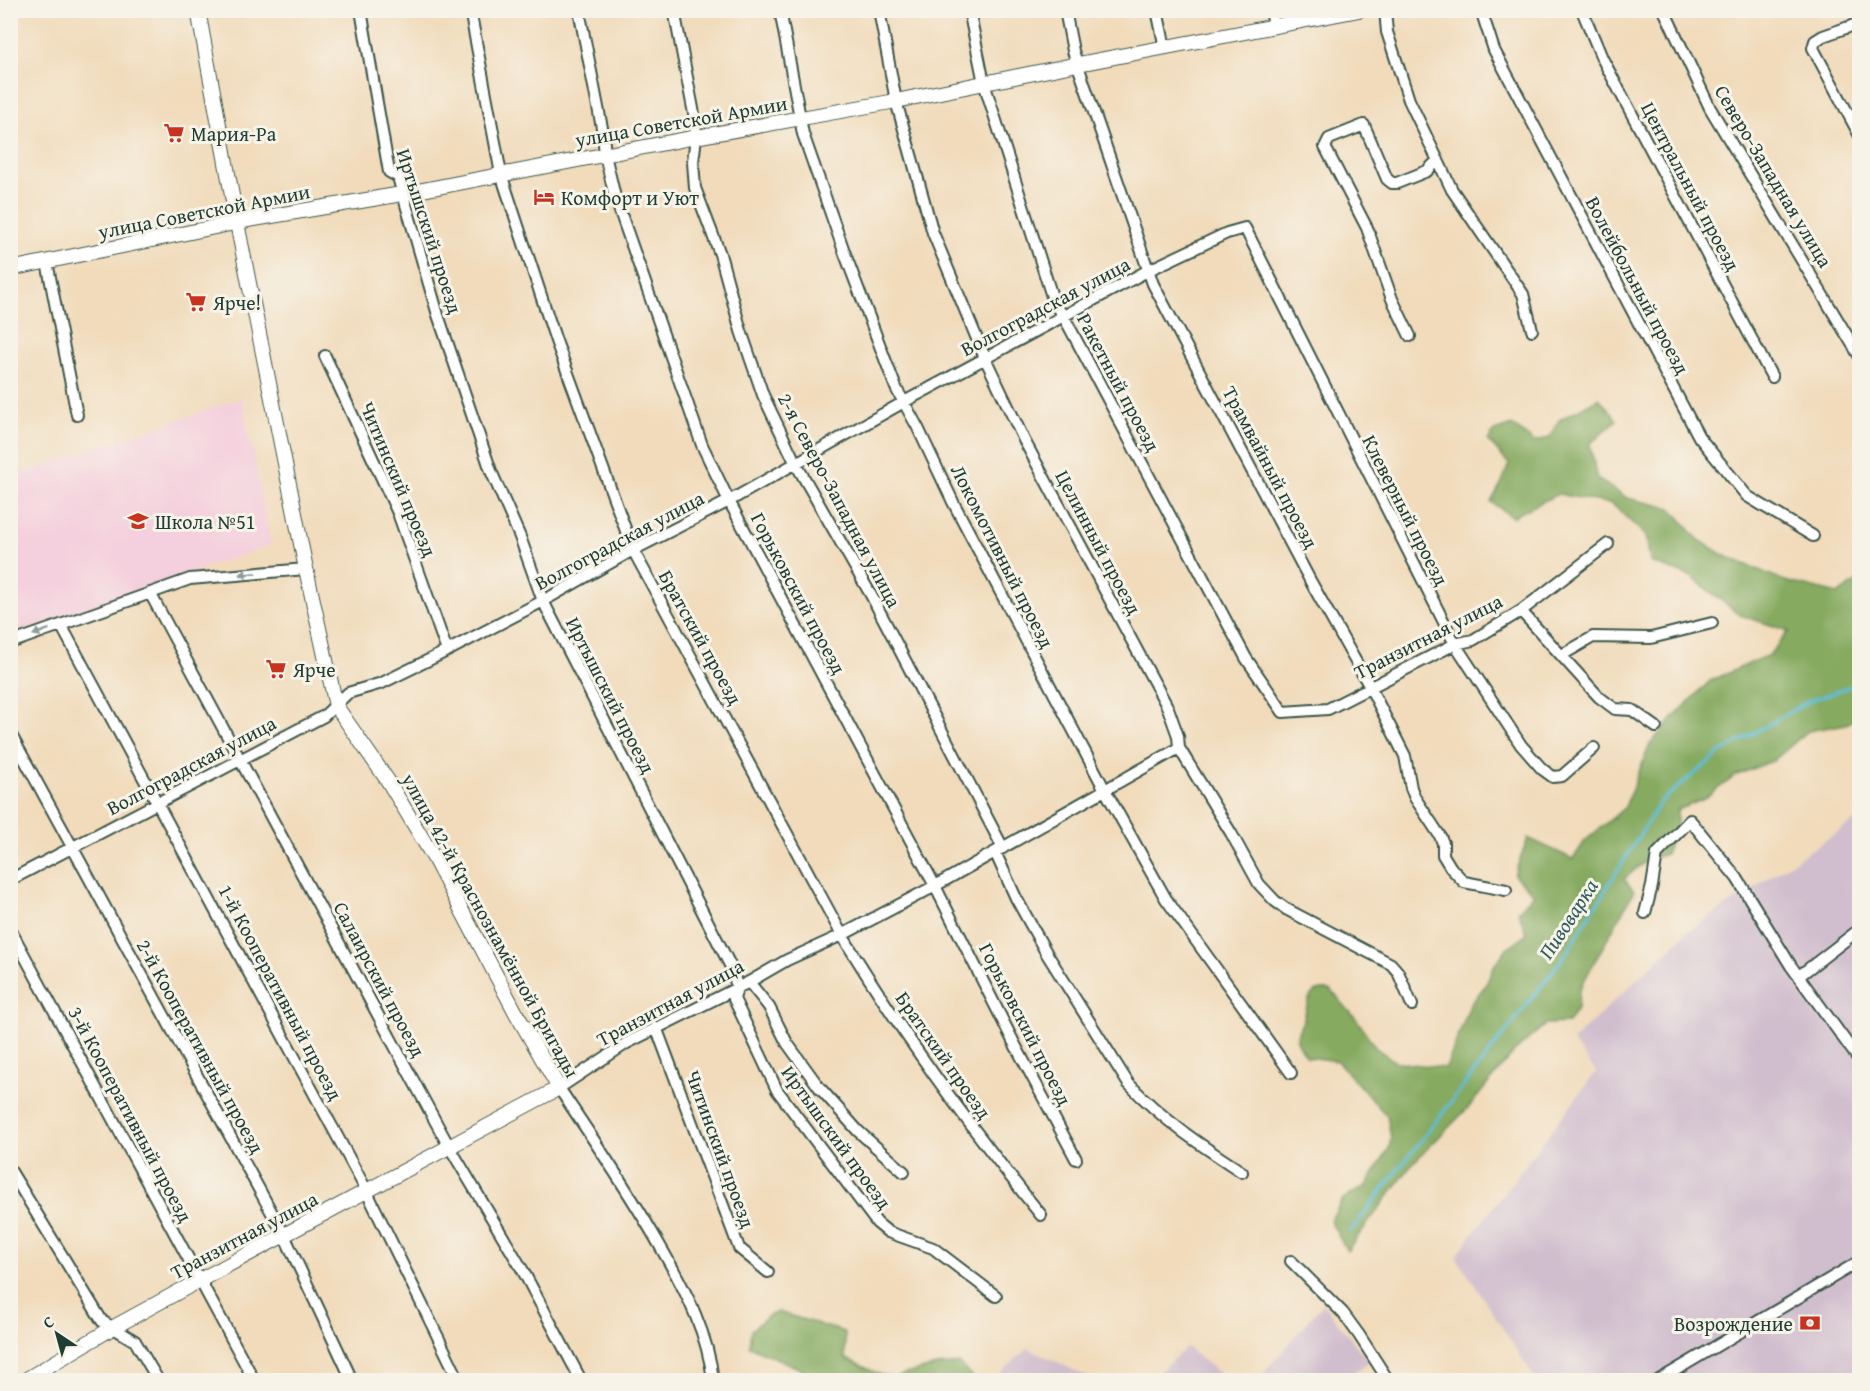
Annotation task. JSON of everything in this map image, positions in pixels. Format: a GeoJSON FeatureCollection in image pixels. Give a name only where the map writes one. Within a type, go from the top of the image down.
{"type":"FeatureCollection","features":[{"type":"Feature","properties":{"kind":"street","name":"улица 42-й Краснознамённой Бригады"},"geometry":{"type":"LineString","coordinates":[[198,10],[237,223],[306,569],[336,705],[388,781],[434,858],[558,1088],[641,1211],[681,1282],[708,1347],[713,1380]]}},
{"type":"Feature","properties":{"kind":"street","name":"Иртышский проезд"},"geometry":{"type":"LineString","coordinates":[[361,10],[389,172],[398,177],[438,315],[488,460],[520,537],[543,601],[733,971],[737,980],[734,999],[777,1090],[877,1223],[888,1232],[933,1248],[996,1296]]}},
{"type":"Feature","properties":{"kind":"street","name":"Братский проезд"},"geometry":{"type":"LineString","coordinates":[[470,10],[501,174],[556,341],[633,550],[867,977],[932,1074],[1041,1215]]}},
{"type":"Feature","properties":{"kind":"street","name":"Горьковский проезд"},"geometry":{"type":"LineString","coordinates":[[579,10],[603,133],[605,155],[615,197],[702,445],[729,501],[935,886],[1013,1041],[1076,1159]]}},
{"type":"Feature","properties":{"kind":"street","name":"2-я Северо-Западная улица"},"geometry":{"type":"LineString","coordinates":[[674,10],[695,119],[693,162],[695,188],[720,254],[741,331],[763,395],[796,464],[871,595],[999,850],[1016,898],[1047,954],[1128,1083],[1179,1130],[1242,1172]]}},
{"type":"Feature","properties":{"kind":"street","name":"Локомотивный проезд"},"geometry":{"type":"LineString","coordinates":[[780,10],[803,134],[844,254],[903,402],[953,502],[1105,790],[1166,899],[1291,1073]]}},
{"type":"Feature","properties":{"kind":"street","name":"Целинный проезд"},"geometry":{"type":"LineString","coordinates":[[879,10],[896,101],[933,233],[985,358],[1024,440],[1168,708],[1178,736],[1179,748],[1259,884],[1286,909],[1391,964],[1398,972],[1412,1005]]}},
{"type":"Feature","properties":{"kind":"street","name":"Ракетный проезд"},"geometry":{"type":"LineString","coordinates":[[969,10],[984,83],[1054,303],[1064,317],[1246,658],[1283,712]]}},
{"type":"Feature","properties":{"kind":"street","name":"Трамвайный проезд"},"geometry":{"type":"LineString","coordinates":[[1065,10],[1078,64],[1153,284],[1312,584],[1370,687],[1405,756],[1415,798],[1440,836],[1443,843],[1443,855],[1464,882],[1506,890]]}},
{"type":"Feature","properties":{"kind":"street"},"geometry":{"type":"LineString","coordinates":[[1157,10],[1165,48]]}},
{"type":"Feature","properties":{"kind":"street"},"geometry":{"type":"LineString","coordinates":[[1271,10],[1274,26]]}},
{"type":"Feature","properties":{"kind":"street","name":"улица Советской Армии"},"geometry":{"type":"LineString","coordinates":[[10,269],[237,223],[402,194],[696,136],[896,101],[1359,10]]}},
{"type":"Feature","properties":{"kind":"street"},"geometry":{"type":"LineString","coordinates":[[1384,10],[1387,32],[1409,100],[1452,190],[1523,294],[1532,330]]}},
{"type":"Feature","properties":{"kind":"street","name":"Волейбольный проезд"},"geometry":{"type":"LineString","coordinates":[[1481,10],[1494,50],[1699,437],[1747,496],[1813,536]]}},
{"type":"Feature","properties":{"kind":"street","name":"Центральный проезд"},"geometry":{"type":"LineString","coordinates":[[1582,10],[1602,58],[1772,376]]}},
{"type":"Feature","properties":{"kind":"street","name":"Северо-Западная улица"},"geometry":{"type":"LineString","coordinates":[[1664,10],[1710,108],[1860,357]]}},
{"type":"Feature","properties":{"kind":"street"},"geometry":{"type":"LineString","coordinates":[[1860,23],[1823,36],[1815,41],[1813,48],[1860,136]]}},
{"type":"Feature","properties":{"kind":"street"},"geometry":{"type":"LineString","coordinates":[[1410,336],[1392,299],[1367,228],[1325,147],[1329,140],[1364,124],[1387,179],[1392,183],[1427,171],[1438,160]]}},
{"type":"Feature","properties":{"kind":"street","name":"Волгоградская улица"},"geometry":{"type":"LineString","coordinates":[[10,880],[324,716],[348,693],[382,683],[543,601],[633,550],[796,464],[903,402],[1149,270],[1227,232],[1245,228]]}},
{"type":"Feature","properties":{"kind":"street","name":"Клеверный проезд"},"geometry":{"type":"LineString","coordinates":[[1245,228],[1455,644],[1521,745],[1542,769],[1553,777],[1563,777],[1594,748]]}},
{"type":"Feature","properties":{"kind":"street"},"geometry":{"type":"LineString","coordinates":[[47,262],[77,415]]}},
{"type":"Feature","properties":{"kind":"street","name":"Читинский проезд"},"geometry":{"type":"LineString","coordinates":[[325,356],[398,513],[447,651]]}},
{"type":"Feature","properties":{"kind":"street","name":"Транзитная улица"},"geometry":{"type":"LineString","coordinates":[[1283,712],[1328,709],[1344,703],[1370,687],[1455,644],[1473,640],[1521,611],[1608,544]]}},
{"type":"Feature","properties":{"kind":"street"},"geometry":{"type":"LineString","coordinates":[[10,643],[190,579],[306,569]]}},
{"type":"Feature","properties":{"kind":"street","name":"Салаирский проезд"},"geometry":{"type":"LineString","coordinates":[[150,592],[446,1141],[451,1145],[522,1269],[581,1380]]}},
{"type":"Feature","properties":{"kind":"street"},"geometry":{"type":"LineString","coordinates":[[1521,611],[1599,697],[1615,709],[1632,710],[1656,727]]}},
{"type":"Feature","properties":{"kind":"street"},"geometry":{"type":"LineString","coordinates":[[1562,655],[1593,637],[1651,638],[1712,623]]}},
{"type":"Feature","properties":{"kind":"street","name":"1-й Кооперативный проезд"},"geometry":{"type":"LineString","coordinates":[[61,625],[363,1184],[459,1380]]}},
{"type":"Feature","properties":{"kind":"street","name":"2-й Кооперативный проезд"},"geometry":{"type":"LineString","coordinates":[[10,733],[284,1235],[352,1380]]}},
{"type":"Feature","properties":{"kind":"street","name":"Транзитная улица"},"geometry":{"type":"LineString","coordinates":[[25,1380],[114,1327],[558,1088],[656,1027],[935,886],[1179,748]]}},
{"type":"Feature","properties":{"kind":"street"},"geometry":{"type":"LineString","coordinates":[[1645,913],[1657,854],[1690,820],[1737,878],[1791,966],[1860,1060]]}},
{"type":"Feature","properties":{"kind":"street","name":"3-й Кооперативный проезд"},"geometry":{"type":"LineString","coordinates":[[10,929],[254,1380]]}},
{"type":"Feature","properties":{"kind":"street"},"geometry":{"type":"LineString","coordinates":[[1799,976],[1860,929]]}},
{"type":"Feature","properties":{"kind":"street","name":"Иртышский проезд"},"geometry":{"type":"LineString","coordinates":[[749,982],[769,1007],[787,1043],[819,1088],[858,1131],[904,1172]]}},
{"type":"Feature","properties":{"kind":"street","name":"Читинский проезд"},"geometry":{"type":"LineString","coordinates":[[656,1027],[739,1248],[768,1272]]}},
{"type":"Feature","properties":{"kind":"street"},"geometry":{"type":"LineString","coordinates":[[10,1170],[102,1322],[135,1341],[158,1380]]}},
{"type":"Feature","properties":{"kind":"street"},"geometry":{"type":"LineString","coordinates":[[1659,1380],[1860,1260]]}},
{"type":"Feature","properties":{"kind":"street"},"geometry":{"type":"LineString","coordinates":[[1291,1261],[1343,1313],[1388,1380]]}},
{"type":"Feature","properties":{"kind":"shaded area","name":"Школа №51"},"geometry":{"type":"Polygon","coordinates":[[[242,398],[271,545],[13,633],[10,626],[11,477],[242,398]]]}},
{"type":"Feature","properties":{"kind":"shaded area"},"geometry":{"type":"Polygon","coordinates":[[[1859,818],[1859,1380],[1536,1380],[1456,1256],[1596,1072],[1572,1041],[1687,932],[1859,818]]]}},
{"type":"Feature","properties":{"kind":"shaded area"},"geometry":{"type":"Polygon","coordinates":[[[1323,1304],[1369,1362],[1342,1380],[1258,1380],[1323,1304]]]}},
{"type":"Feature","properties":{"kind":"shaded area"},"geometry":{"type":"Polygon","coordinates":[[[1187,1347],[1227,1380],[1150,1380],[1187,1347]]]}},
{"type":"Feature","properties":{"kind":"shaded area"},"geometry":{"type":"Polygon","coordinates":[[[1028,1348],[1094,1380],[993,1380],[1028,1348]]]}},
{"type":"Feature","properties":{"kind":"green space"},"geometry":{"type":"Polygon","coordinates":[[[1599,398],[1617,420],[1590,444],[1597,479],[1627,498],[1671,508],[1699,540],[1723,555],[1785,581],[1838,594],[1859,580],[1859,718],[1846,724],[1808,731],[1774,760],[1737,775],[1702,800],[1677,810],[1677,824],[1666,854],[1647,860],[1624,879],[1634,891],[1579,990],[1578,1007],[1568,1023],[1546,1024],[1513,1053],[1470,1106],[1414,1162],[1347,1251],[1330,1221],[1343,1199],[1366,1186],[1389,1149],[1391,1138],[1387,1116],[1337,1061],[1307,1057],[1299,1044],[1298,1032],[1309,998],[1316,991],[1331,990],[1357,1020],[1376,1048],[1396,1062],[1446,1068],[1470,1005],[1485,986],[1493,967],[1507,948],[1527,934],[1518,911],[1534,894],[1514,875],[1528,838],[1573,859],[1585,841],[1625,807],[1650,744],[1679,712],[1710,681],[1769,655],[1789,631],[1740,615],[1690,576],[1650,562],[1646,536],[1612,504],[1558,494],[1512,517],[1491,502],[1509,464],[1488,441],[1494,431],[1512,425],[1534,442],[1549,438],[1559,420],[1599,398]]]}},
{"type":"Feature","properties":{"kind":"green space"},"geometry":{"type":"Polygon","coordinates":[[[778,1312],[845,1332],[845,1358],[881,1375],[894,1377],[936,1366],[960,1364],[975,1380],[825,1380],[749,1346],[751,1330],[768,1316],[778,1312]]]}},
{"type":"Feature","properties":{"kind":"waterway","name":"Пивоварка"},"geometry":{"type":"LineString","coordinates":[[1350,1232],[1563,958],[1661,801],[1720,753],[1809,701],[1860,683]]}},
{"type":"Feature","properties":{"kind":"place","name":"Мария-Ра"},"geometry":{"type":"Point","coordinates":[174,133]}},
{"type":"Feature","properties":{"kind":"place","name":"Комфорт и Уют"},"geometry":{"type":"Point","coordinates":[544,197]}},
{"type":"Feature","properties":{"kind":"place","name":"Ярче!"},"geometry":{"type":"Point","coordinates":[196,302]}},
{"type":"Feature","properties":{"kind":"place","name":"Школа №51"},"geometry":{"type":"Point","coordinates":[138,521]}},
{"type":"Feature","properties":{"kind":"place","name":"Ярче"},"geometry":{"type":"Point","coordinates":[276,669]}},
{"type":"Feature","properties":{"kind":"place","name":"Возрождение"},"geometry":{"type":"Point","coordinates":[1810,1323]}}]}
